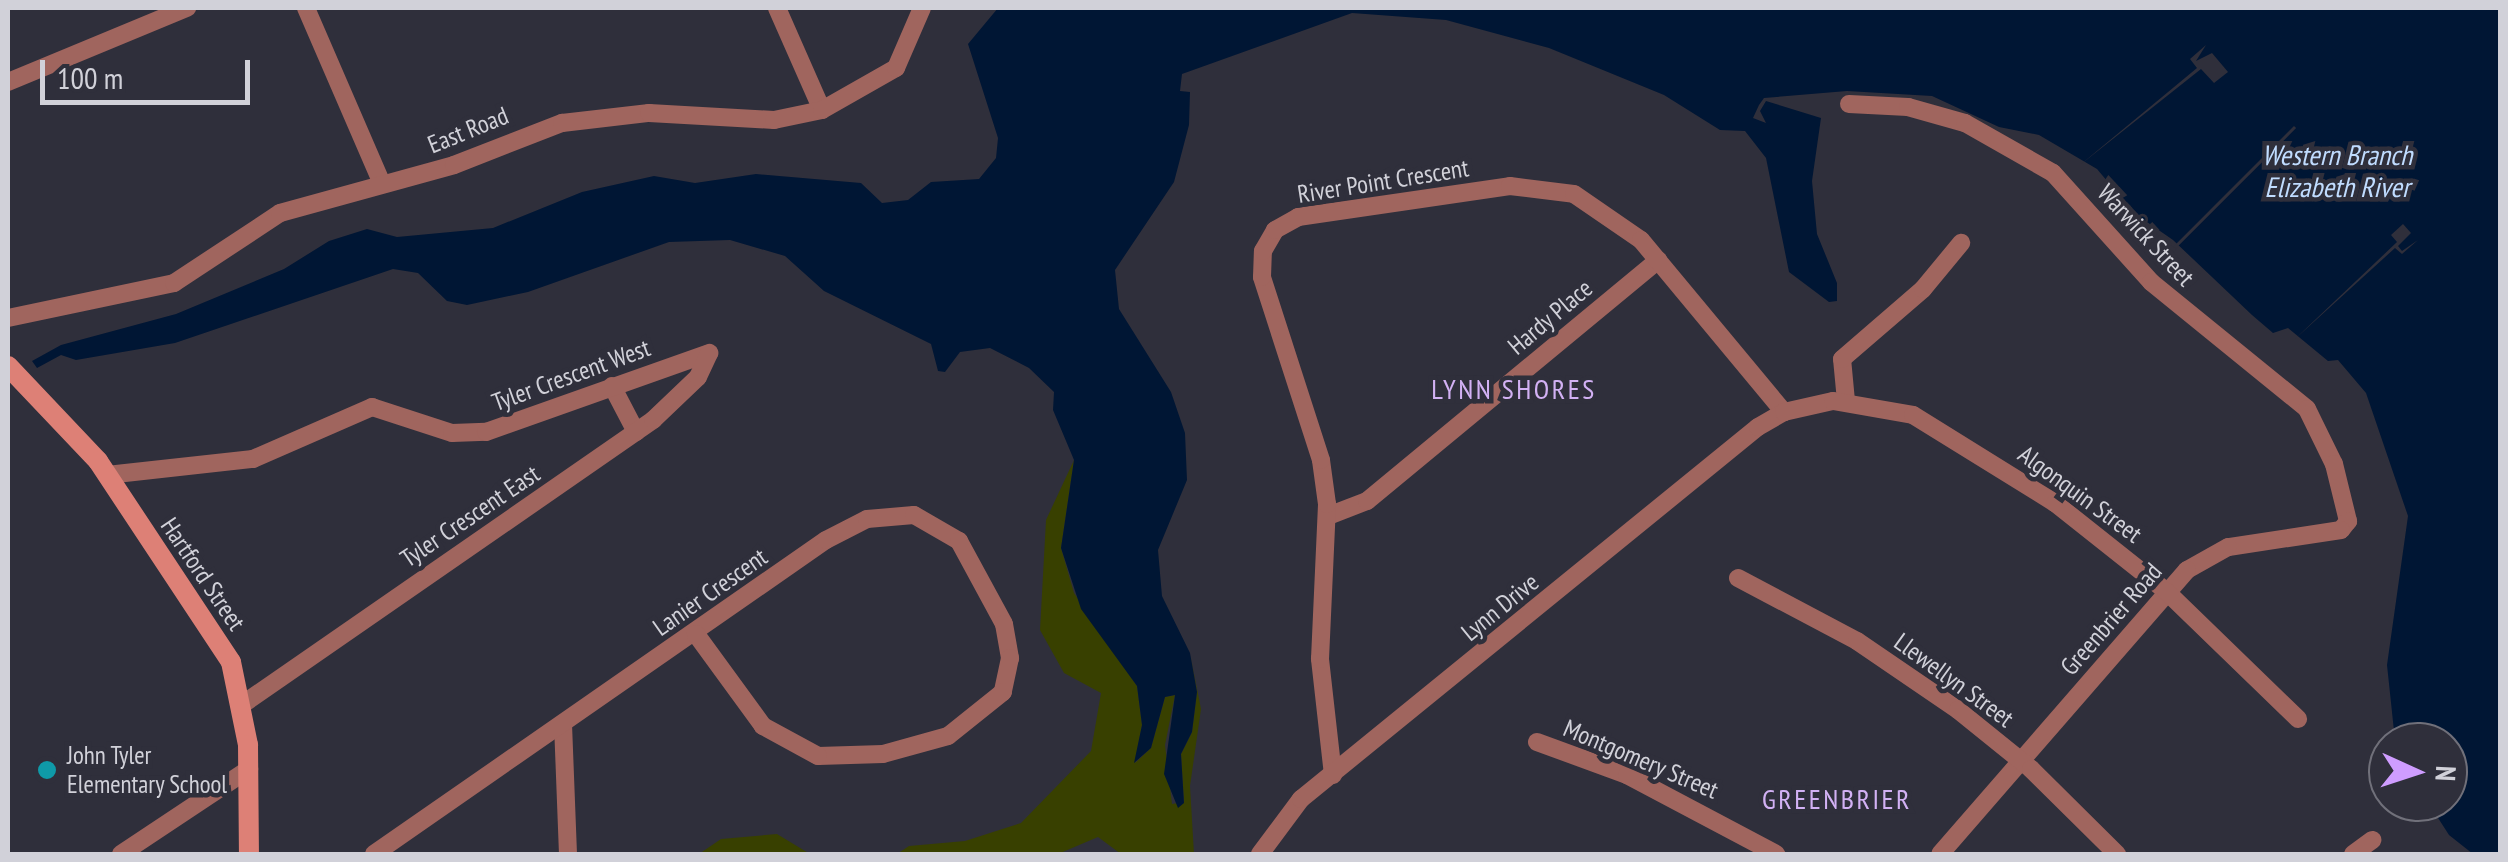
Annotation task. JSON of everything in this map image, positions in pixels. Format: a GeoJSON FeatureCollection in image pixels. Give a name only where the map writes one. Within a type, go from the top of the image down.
{"type":"FeatureCollection","features":[{"type":"Feature","properties":{"kind":"street"},"geometry":{"type":"LineString","coordinates":[[8,82],[186,8]]}},
{"type":"Feature","properties":{"kind":"street"},"geometry":{"type":"LineString","coordinates":[[306,8],[382,184]]}},
{"type":"Feature","properties":{"kind":"street"},"geometry":{"type":"LineString","coordinates":[[777,8],[822,110]]}},
{"type":"Feature","properties":{"kind":"street","name":"East Road"},"geometry":{"type":"LineString","coordinates":[[8,318],[174,284],[280,213],[454,165],[562,123],[649,114],[774,120],[822,110],[878,84],[896,68],[922,8]]}},
{"type":"Feature","properties":{"kind":"street","name":"Warwick Street"},"geometry":{"type":"LineString","coordinates":[[1849,104],[1952,118],[2002,139],[2053,173],[2151,282],[2308,408],[2342,492]]}},
{"type":"Feature","properties":{"kind":"street","name":"River Point Crescent"},"geometry":{"type":"LineString","coordinates":[[1333,775],[1320,673],[1328,516],[1321,460],[1262,277],[1263,251],[1275,230],[1298,217],[1532,185],[1598,206],[1658,260],[1784,412]]}},
{"type":"Feature","properties":{"kind":"street"},"geometry":{"type":"LineString","coordinates":[[1846,401],[1842,359],[1923,289],[1961,243]]}},
{"type":"Feature","properties":{"kind":"street","name":"Hardy Place"},"geometry":{"type":"LineString","coordinates":[[1328,516],[1367,501],[1658,260]]}},
{"type":"Feature","properties":{"kind":"street","name":"Tyler Crescent West"},"geometry":{"type":"LineString","coordinates":[[108,474],[253,460],[372,407],[452,433],[486,432],[709,353]]}},
{"type":"Feature","properties":{"kind":"street","name":"Tyler Crescent East"},"geometry":{"type":"LineString","coordinates":[[243,704],[636,432],[698,376],[709,353]]}},
{"type":"Feature","properties":{"kind":"street","name":"Hartford Street"},"geometry":{"type":"LineString","coordinates":[[8,366],[108,474],[219,639],[243,704],[249,769],[249,854]]}},
{"type":"Feature","properties":{"kind":"street"},"geometry":{"type":"LineString","coordinates":[[612,386],[636,432]]}},
{"type":"Feature","properties":{"kind":"street","name":"Algonquin Street"},"geometry":{"type":"LineString","coordinates":[[1784,412],[1846,401],[1890,407],[1930,424],[2056,503],[2166,591],[2298,719]]}},
{"type":"Feature","properties":{"kind":"street","name":"Lynn Drive"},"geometry":{"type":"LineString","coordinates":[[1260,854],[1284,817],[1333,775],[1784,412]]}},
{"type":"Feature","properties":{"kind":"street","name":"Greenbrier Road"},"geometry":{"type":"LineString","coordinates":[[1940,854],[2166,591],[2228,547],[2341,530],[2348,522],[2342,492]]}},
{"type":"Feature","properties":{"kind":"street","name":"Lanier Crescent"},"geometry":{"type":"LineString","coordinates":[[374,854],[847,527],[883,515],[914,515],[959,542],[992,600],[1009,641],[1006,683],[984,712],[928,745],[818,756],[763,726],[696,634]]}},
{"type":"Feature","properties":{"kind":"street","name":"Llewellyn Street"},"geometry":{"type":"LineString","coordinates":[[1738,578],[1902,670],[2021,761],[2117,854]]}},
{"type":"Feature","properties":{"kind":"street"},"geometry":{"type":"LineString","coordinates":[[563,724],[568,854]]}},
{"type":"Feature","properties":{"kind":"street","name":"Montgomery Street"},"geometry":{"type":"LineString","coordinates":[[1537,742],[1641,781],[1776,854]]}},
{"type":"Feature","properties":{"kind":"street"},"geometry":{"type":"LineString","coordinates":[[122,854],[249,769]]}},
{"type":"Feature","properties":{"kind":"street"},"geometry":{"type":"LineString","coordinates":[[407,832],[407,854]]}},
{"type":"Feature","properties":{"kind":"street"},"geometry":{"type":"LineString","coordinates":[[2353,854],[2372,840]]}},
{"type":"Feature","properties":{"kind":"green space"},"geometry":{"type":"Polygon","coordinates":[[[1074,460],[1061,548],[1074,593],[1137,686],[1142,725],[1135,763],[1151,748],[1165,697],[1175,695],[1165,745],[1172,804],[1184,802],[1181,754],[1192,732],[1197,692],[1190,653],[1201,709],[1190,786],[1194,854],[1121,854],[1098,837],[1058,854],[897,854],[909,846],[965,841],[1021,823],[1091,751],[1101,693],[1064,673],[1040,630],[1046,520],[1074,460]]]}},
{"type":"Feature","properties":{"kind":"green space"},"geometry":{"type":"Polygon","coordinates":[[[777,834],[810,854],[699,854],[721,839],[777,834]]]}},
{"type":"Feature","properties":{"kind":"water","name":"Western Branch Elizabeth River"},"geometry":{"type":"Polygon","coordinates":[[[998,8],[2500,8],[2500,854],[2473,854],[2449,835],[2441,822],[2468,822],[2468,722],[2393,722],[2387,665],[2408,516],[2366,393],[2338,360],[2328,361],[2288,328],[2273,333],[2173,240],[2134,213],[2097,169],[2039,135],[1999,127],[1932,96],[1847,91],[1764,98],[1759,105],[1753,118],[1766,123],[1760,111],[1766,101],[1821,118],[1812,181],[1817,234],[1837,283],[1837,301],[1829,302],[1789,272],[1766,158],[1745,131],[1720,130],[1664,95],[1549,48],[1446,20],[1352,13],[1182,74],[1180,91],[1190,92],[1189,125],[1174,182],[1115,270],[1119,309],[1171,392],[1185,433],[1187,480],[1158,550],[1162,596],[1190,653],[1197,692],[1192,732],[1181,754],[1184,803],[1178,808],[1164,774],[1175,695],[1165,697],[1151,748],[1134,763],[1142,725],[1137,686],[1081,609],[1061,548],[1074,460],[1053,410],[1054,392],[1029,368],[990,348],[960,352],[945,372],[938,371],[931,344],[824,291],[785,256],[730,240],[669,242],[528,292],[467,305],[447,301],[418,273],[393,269],[175,343],[76,360],[61,355],[37,368],[32,361],[61,345],[176,314],[284,269],[329,241],[367,229],[397,237],[493,228],[582,192],[654,176],[695,183],[756,174],[861,183],[882,203],[908,200],[931,182],[979,179],[996,158],[998,138],[968,44],[998,8]]]}},
{"type":"Feature","properties":{"kind":"pier"},"geometry":{"type":"Polygon","coordinates":[[[2206,45],[2196,61],[2212,53],[2228,72],[2214,83],[2201,69],[2080,165],[2197,68],[2190,59],[2206,45]]]}},
{"type":"Feature","properties":{"kind":"pier"},"geometry":{"type":"Polygon","coordinates":[[[2294,126],[2296,128],[2172,253],[2294,126]]]}},
{"type":"Feature","properties":{"kind":"pier"},"geometry":{"type":"Polygon","coordinates":[[[2403,224],[2411,233],[2398,246],[2402,251],[2418,240],[2402,254],[2395,248],[2295,339],[2397,242],[2391,235],[2403,224]]]}},
{"type":"Feature","properties":{"kind":"place","name":"John Tyler Elementary School"},"geometry":{"type":"Point","coordinates":[47,770]}},
{"type":"Feature","properties":{"kind":"district","name":"LYNN SHORES"},"geometry":{"type":"Point","coordinates":[1514,389]}},
{"type":"Feature","properties":{"kind":"district","name":"GREENBRIER"},"geometry":{"type":"Point","coordinates":[1837,799]}}]}
